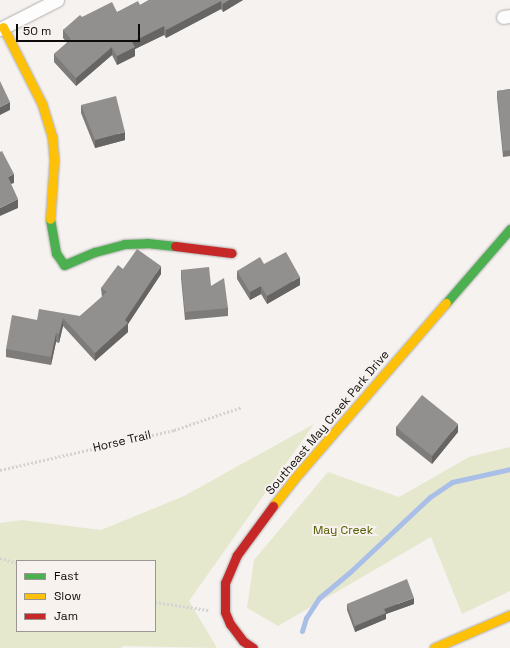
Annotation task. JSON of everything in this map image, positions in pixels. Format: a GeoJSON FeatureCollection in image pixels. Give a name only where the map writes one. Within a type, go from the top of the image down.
{"type":"FeatureCollection","features":[{"type":"Feature","properties":{"kind":"street"},"geometry":{"type":"LineString","coordinates":[[57,0],[2,28],[42,104],[52,136],[54,183],[50,225],[56,253],[64,265],[95,252],[124,244],[147,243],[232,253]]}},
{"type":"Feature","properties":{"kind":"street","name":"Southeast May Creek Park Drive"},"geometry":{"type":"LineString","coordinates":[[253,648],[243,640],[230,624],[225,612],[225,583],[237,555],[293,480],[510,229]]}},
{"type":"Feature","properties":{"kind":"street"},"geometry":{"type":"LineString","coordinates":[[434,648],[510,615]]}},
{"type":"Feature","properties":{"kind":"path","name":"Horse Trail"},"geometry":{"type":"LineString","coordinates":[[0,470],[174,430],[242,407]]}},
{"type":"Feature","properties":{"kind":"path"},"geometry":{"type":"LineString","coordinates":[[0,558],[16,563]]}},
{"type":"Feature","properties":{"kind":"path"},"geometry":{"type":"LineString","coordinates":[[156,602],[225,612]]}},
{"type":"Feature","properties":{"kind":"green space"},"geometry":{"type":"Polygon","coordinates":[[[314,424],[189,601],[217,648],[124,646],[120,648],[0,648],[0,523],[22,520],[101,530],[184,496],[314,424]]]}},
{"type":"Feature","properties":{"kind":"green space","name":"May Creek"},"geometry":{"type":"Polygon","coordinates":[[[510,447],[510,591],[462,614],[431,537],[278,626],[247,608],[254,560],[328,472],[399,497],[469,457],[510,447]]]}},
{"type":"Feature","properties":{"kind":"building"},"geometry":{"type":"Polygon","coordinates":[[[149,0],[229,0],[223,4],[221,1],[166,30],[164,26],[132,42],[135,47],[117,56],[112,47],[76,78],[54,54],[71,39],[63,30],[80,15],[82,17],[112,2],[117,12],[138,1],[140,5],[149,0]]]}},
{"type":"Feature","properties":{"kind":"building"},"geometry":{"type":"Polygon","coordinates":[[[0,81],[10,102],[0,107],[0,81]]]}},
{"type":"Feature","properties":{"kind":"building"},"geometry":{"type":"Polygon","coordinates":[[[510,89],[510,150],[503,151],[497,91],[510,89]]]}},
{"type":"Feature","properties":{"kind":"building"},"geometry":{"type":"Polygon","coordinates":[[[116,96],[125,132],[95,140],[81,105],[116,96]]]}},
{"type":"Feature","properties":{"kind":"building"},"geometry":{"type":"Polygon","coordinates":[[[2,151],[14,174],[8,177],[18,199],[0,208],[0,152],[2,151]]]}},
{"type":"Feature","properties":{"kind":"building"},"geometry":{"type":"Polygon","coordinates":[[[137,249],[161,266],[125,320],[128,323],[95,353],[63,318],[59,334],[56,333],[51,357],[6,349],[12,315],[37,320],[39,309],[80,316],[107,292],[101,288],[118,265],[123,269],[137,249]]]}},
{"type":"Feature","properties":{"kind":"building"},"geometry":{"type":"Polygon","coordinates":[[[286,252],[300,277],[267,296],[261,286],[250,292],[237,271],[260,257],[264,264],[286,252]]]}},
{"type":"Feature","properties":{"kind":"building"},"geometry":{"type":"Polygon","coordinates":[[[209,267],[211,286],[224,278],[228,308],[185,312],[181,270],[209,267]]]}},
{"type":"Feature","properties":{"kind":"building"},"geometry":{"type":"Polygon","coordinates":[[[422,395],[458,424],[432,456],[396,427],[422,395]]]}},
{"type":"Feature","properties":{"kind":"building"},"geometry":{"type":"Polygon","coordinates":[[[407,579],[414,598],[384,609],[386,613],[355,626],[347,604],[407,579]]]}},
{"type":"Feature","properties":{"kind":"waterway"},"geometry":{"type":"LineString","coordinates":[[302,631],[306,618],[319,598],[350,572],[430,497],[452,482],[510,469]]}},
{"type":"Feature","properties":{"kind":"traffic: fast"},"geometry":{"type":"LineString","coordinates":[[50,219],[56,253],[64,265],[95,252],[124,244],[147,243],[175,246]]}},
{"type":"Feature","properties":{"kind":"traffic: fast"},"geometry":{"type":"LineString","coordinates":[[446,303],[510,229]]}},
{"type":"Feature","properties":{"kind":"traffic: slow"},"geometry":{"type":"LineString","coordinates":[[3,27],[42,104],[52,136],[54,161],[50,219]]}},
{"type":"Feature","properties":{"kind":"traffic: slow"},"geometry":{"type":"LineString","coordinates":[[273,506],[293,480],[446,303]]}},
{"type":"Feature","properties":{"kind":"traffic: slow"},"geometry":{"type":"LineString","coordinates":[[434,648],[510,615]]}},
{"type":"Feature","properties":{"kind":"traffic: jam"},"geometry":{"type":"LineString","coordinates":[[175,246],[232,253]]}},
{"type":"Feature","properties":{"kind":"traffic: jam"},"geometry":{"type":"LineString","coordinates":[[253,648],[243,641],[230,624],[225,612],[225,583],[237,555],[273,506]]}}]}
